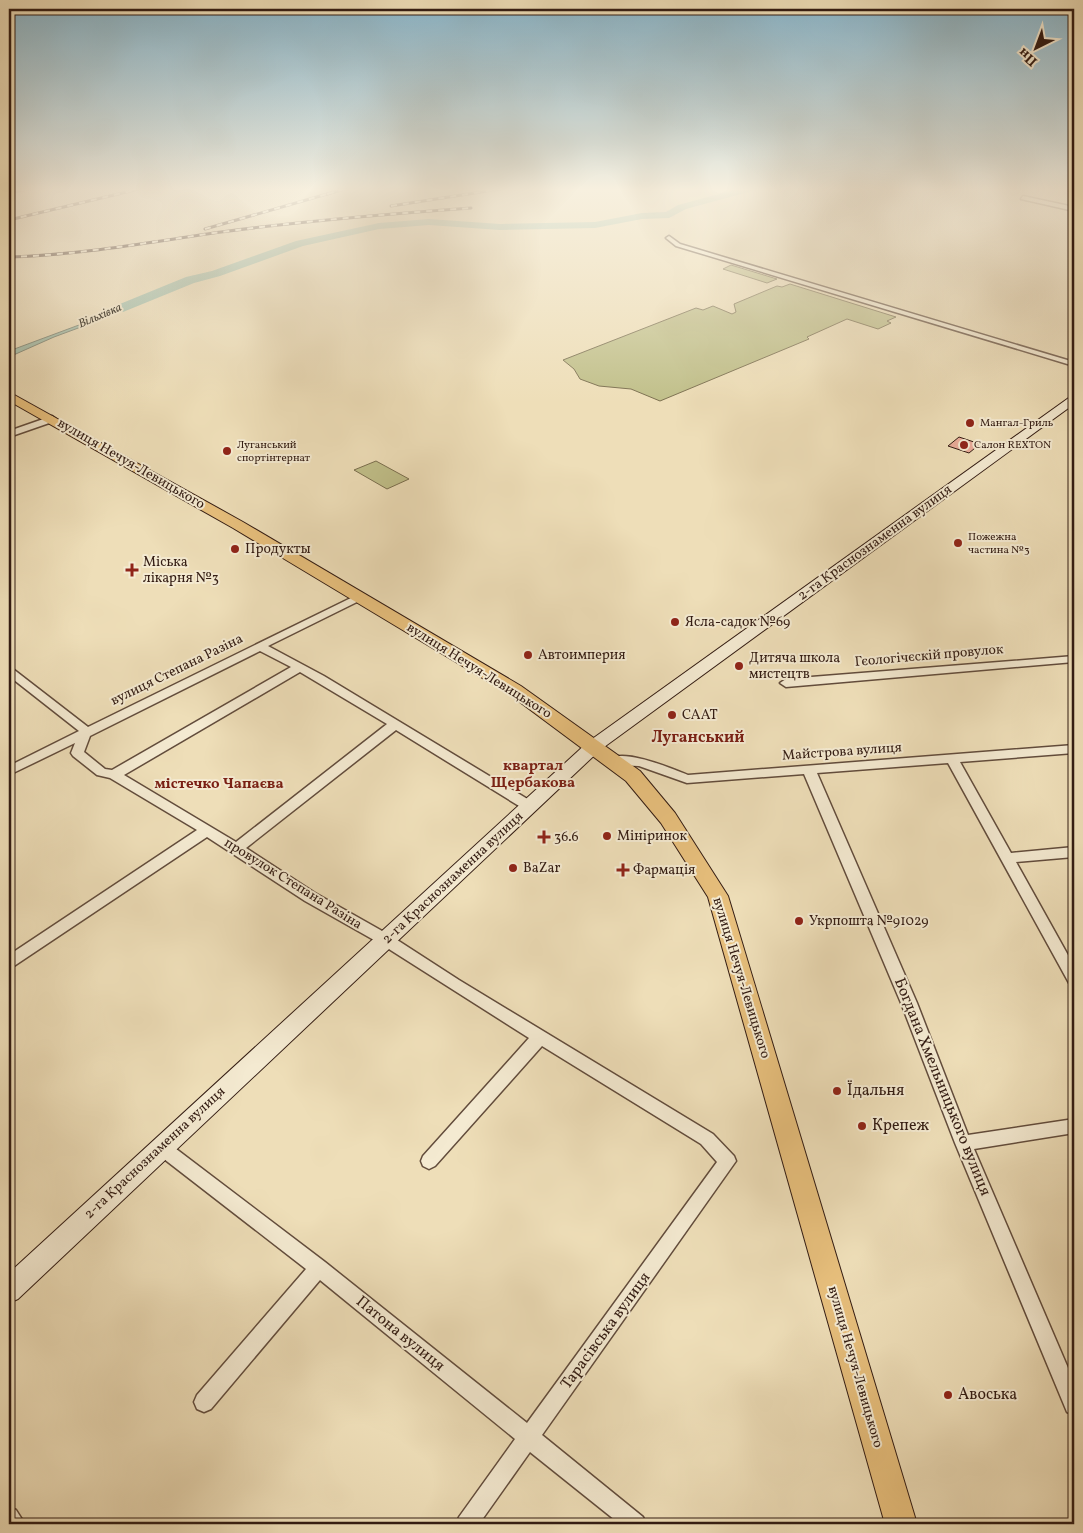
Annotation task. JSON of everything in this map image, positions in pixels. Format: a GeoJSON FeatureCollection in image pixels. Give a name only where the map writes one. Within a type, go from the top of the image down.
{"type":"FeatureCollection","features":[{"type":"Feature","properties":{"kind":"main road","name":"вулиця Нечуя-Левицького"},"geometry":{"type":"LineString","coordinates":[[10,397],[52,419],[359,597],[515,690],[633,776],[668,818],[718,896],[901,1524]]}},
{"type":"Feature","properties":{"kind":"street"},"geometry":{"type":"LineString","coordinates":[[733,261],[1074,364]]}},
{"type":"Feature","properties":{"kind":"street","name":"2-га Краснознаменна вулиця"},"geometry":{"type":"LineString","coordinates":[[9,1290],[594,746],[1074,399]]}},
{"type":"Feature","properties":{"kind":"street"},"geometry":{"type":"LineString","coordinates":[[9,434],[52,419]]}},
{"type":"Feature","properties":{"kind":"street","name":"вулиця Степана Разіна"},"geometry":{"type":"LineString","coordinates":[[9,771],[359,597]]}},
{"type":"Feature","properties":{"kind":"street"},"geometry":{"type":"LineString","coordinates":[[259,646],[300,667],[529,806]]}},
{"type":"Feature","properties":{"kind":"street","name":"Гєологічєскій провулок"},"geometry":{"type":"LineString","coordinates":[[786,683],[1074,659]]}},
{"type":"Feature","properties":{"kind":"street"},"geometry":{"type":"LineString","coordinates":[[114,775],[300,667]]}},
{"type":"Feature","properties":{"kind":"street"},"geometry":{"type":"LineString","coordinates":[[9,671],[86,732]]}},
{"type":"Feature","properties":{"kind":"street"},"geometry":{"type":"LineString","coordinates":[[236,848],[395,724]]}},
{"type":"Feature","properties":{"kind":"street","name":"провулок Степана Разіна"},"geometry":{"type":"LineString","coordinates":[[86,732],[78,753],[101,772],[114,775],[207,830],[317,901],[386,940],[707,1139]]}},
{"type":"Feature","properties":{"kind":"street","name":"Майстрова вулиця"},"geometry":{"type":"LineString","coordinates":[[614,761],[640,762],[687,779],[1074,749]]}},
{"type":"Feature","properties":{"kind":"street"},"geometry":{"type":"LineString","coordinates":[[952,759],[1073,974]]}},
{"type":"Feature","properties":{"kind":"street","name":"Богдана Хмельницького вулиця"},"geometry":{"type":"LineString","coordinates":[[809,770],[910,1003],[964,1143],[1074,1405]]}},
{"type":"Feature","properties":{"kind":"street"},"geometry":{"type":"LineString","coordinates":[[9,962],[207,830]]}},
{"type":"Feature","properties":{"kind":"street"},"geometry":{"type":"LineString","coordinates":[[1008,858],[1074,852]]}},
{"type":"Feature","properties":{"kind":"street"},"geometry":{"type":"LineString","coordinates":[[429,1161],[540,1037]]}},
{"type":"Feature","properties":{"kind":"street"},"geometry":{"type":"LineString","coordinates":[[964,1143],[1074,1126]]}},
{"type":"Feature","properties":{"kind":"street","name":"Тарасівська вулиця"},"geometry":{"type":"LineString","coordinates":[[466,1524],[728,1161],[707,1139]]}},
{"type":"Feature","properties":{"kind":"street","name":"Патона вулиця"},"geometry":{"type":"LineString","coordinates":[[161,1147],[319,1268],[636,1524]]}},
{"type":"Feature","properties":{"kind":"street"},"geometry":{"type":"LineString","coordinates":[[204,1402],[319,1268]]}},
{"type":"Feature","properties":{"kind":"street"},"geometry":{"type":"LineString","coordinates":[[9,1516],[15,1524]]}},
{"type":"Feature","properties":{"kind":"shaded area"},"geometry":{"type":"Polygon","coordinates":[[[731,265],[777,279],[767,283],[723,269],[731,265]]]}},
{"type":"Feature","properties":{"kind":"shaded area"},"geometry":{"type":"Polygon","coordinates":[[[790,284],[896,317],[887,321],[891,323],[878,329],[847,319],[807,337],[809,339],[660,401],[631,389],[599,386],[580,379],[574,369],[563,360],[696,308],[703,310],[713,306],[732,314],[736,312],[734,304],[777,286],[782,287],[790,284]]]}},
{"type":"Feature","properties":{"kind":"shaded area"},"geometry":{"type":"Polygon","coordinates":[[[143,297],[147,298],[108,317],[54,337],[9,357],[9,351],[87,322],[143,297]]]}},
{"type":"Feature","properties":{"kind":"shaded area"},"geometry":{"type":"Polygon","coordinates":[[[376,461],[409,479],[387,489],[354,470],[376,461]]]}},
{"type":"Feature","properties":{"kind":"building","name":"Салон REXTON"},"geometry":{"type":"Polygon","coordinates":[[[959,437],[980,444],[969,453],[948,446],[959,437]]]}},
{"type":"Feature","properties":{"kind":"waterway","name":"Вільхівка"},"geometry":{"type":"LineString","coordinates":[[119,309],[190,280],[216,274],[252,261]]}},
{"type":"Feature","properties":{"kind":"place","name":"Мангал-Гриль"},"geometry":{"type":"Point","coordinates":[970,423]}},
{"type":"Feature","properties":{"kind":"place","name":"Салон REXTON"},"geometry":{"type":"Point","coordinates":[964,445]}},
{"type":"Feature","properties":{"kind":"place","name":"Луганський спортінтернат"},"geometry":{"type":"Point","coordinates":[227,451]}},
{"type":"Feature","properties":{"kind":"place","name":"Пожежна частина №3"},"geometry":{"type":"Point","coordinates":[958,543]}},
{"type":"Feature","properties":{"kind":"place","name":"Продукты"},"geometry":{"type":"Point","coordinates":[235,549]}},
{"type":"Feature","properties":{"kind":"place","name":"Міська лікарня №3"},"geometry":{"type":"Point","coordinates":[132,570]}},
{"type":"Feature","properties":{"kind":"place","name":"Ясла-садок №69"},"geometry":{"type":"Point","coordinates":[675,622]}},
{"type":"Feature","properties":{"kind":"place","name":"Автоимперия"},"geometry":{"type":"Point","coordinates":[528,655]}},
{"type":"Feature","properties":{"kind":"place","name":"Дитяча школа мистецтв"},"geometry":{"type":"Point","coordinates":[739,666]}},
{"type":"Feature","properties":{"kind":"place","name":"СААТ"},"geometry":{"type":"Point","coordinates":[672,715]}},
{"type":"Feature","properties":{"kind":"place","name":"Мініринок"},"geometry":{"type":"Point","coordinates":[607,836]}},
{"type":"Feature","properties":{"kind":"place","name":"36.6"},"geometry":{"type":"Point","coordinates":[544,837]}},
{"type":"Feature","properties":{"kind":"place","name":"BaZar"},"geometry":{"type":"Point","coordinates":[513,868]}},
{"type":"Feature","properties":{"kind":"place","name":"Фармація"},"geometry":{"type":"Point","coordinates":[623,870]}},
{"type":"Feature","properties":{"kind":"place","name":"Укрпошта №91029"},"geometry":{"type":"Point","coordinates":[799,921]}},
{"type":"Feature","properties":{"kind":"place","name":"Їдальня"},"geometry":{"type":"Point","coordinates":[837,1091]}},
{"type":"Feature","properties":{"kind":"place","name":"Крепеж"},"geometry":{"type":"Point","coordinates":[862,1126]}},
{"type":"Feature","properties":{"kind":"place","name":"Авоська"},"geometry":{"type":"Point","coordinates":[948,1395]}},
{"type":"Feature","properties":{"kind":"district","name":"Луганський"},"geometry":{"type":"Point","coordinates":[698,738]}},
{"type":"Feature","properties":{"kind":"district","name":"квартал Щербакова"},"geometry":{"type":"Point","coordinates":[533,774]}},
{"type":"Feature","properties":{"kind":"district","name":"містечко Чапаєва"},"geometry":{"type":"Point","coordinates":[219,784]}}]}
